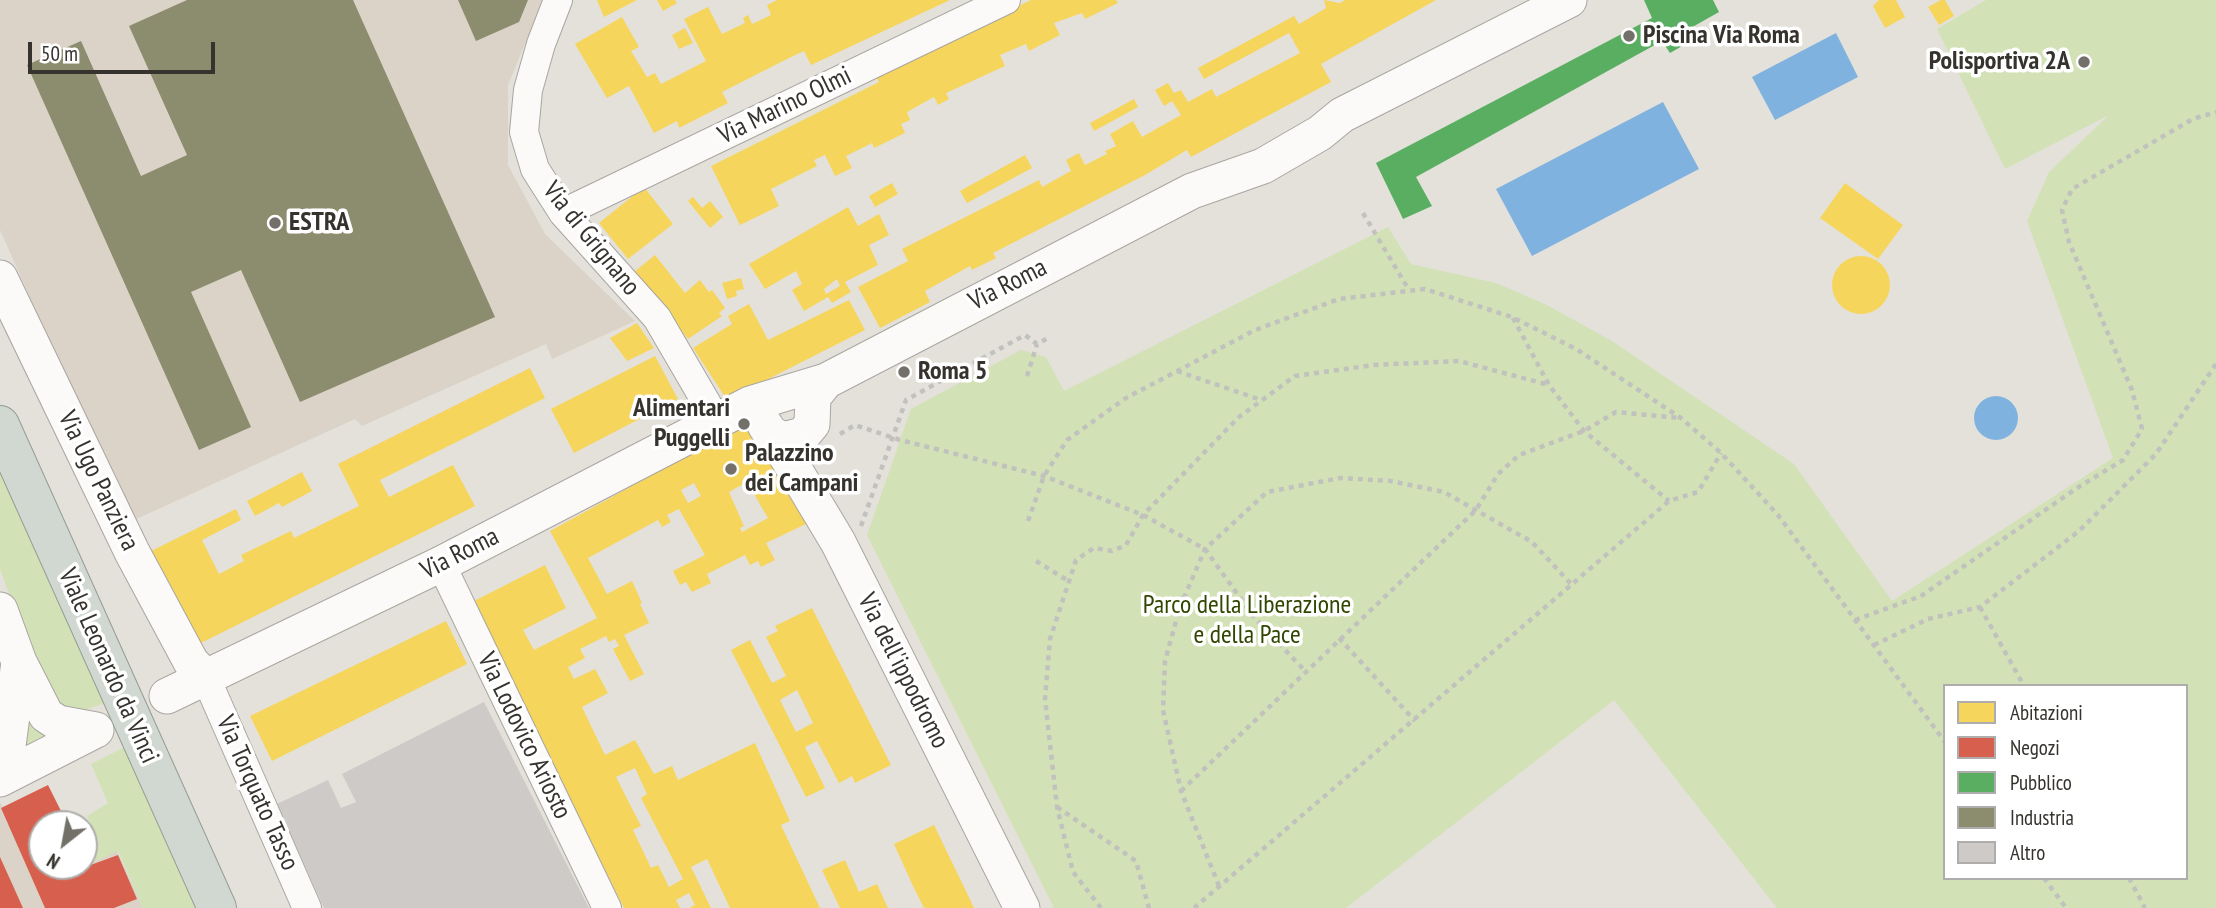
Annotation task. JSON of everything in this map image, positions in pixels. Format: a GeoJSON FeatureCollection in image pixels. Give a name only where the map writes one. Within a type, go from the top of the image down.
{"type":"FeatureCollection","features":[{"type":"Feature","properties":{"kind":"highway","name":"Viale Leonardo da Vinci"},"geometry":{"type":"LineString","coordinates":[[0,425],[217,908]]}},
{"type":"Feature","properties":{"kind":"street","name":"Via di Grignano"},"geometry":{"type":"LineString","coordinates":[[558,0],[528,90],[524,132],[535,169],[563,213],[657,318],[717,421]]}},
{"type":"Feature","properties":{"kind":"street","name":"Via Marino Olmi"},"geometry":{"type":"LineString","coordinates":[[563,213],[1006,0]]}},
{"type":"Feature","properties":{"kind":"street","name":"Via Roma"},"geometry":{"type":"LineString","coordinates":[[167,696],[441,564],[717,421],[784,405],[1192,191],[1251,145],[1276,131],[1312,115],[1342,116],[1569,0]]}},
{"type":"Feature","properties":{"kind":"street","name":"Via Ugo Panziera"},"geometry":{"type":"LineString","coordinates":[[0,278],[132,552],[191,662],[206,678]]}},
{"type":"Feature","properties":{"kind":"street","name":"Via dell'ippodromo"},"geometry":{"type":"LineString","coordinates":[[784,405],[838,542],[1022,908]]}},
{"type":"Feature","properties":{"kind":"street","name":"Via Lodovico Ariosto"},"geometry":{"type":"LineString","coordinates":[[441,564],[607,908]]}},
{"type":"Feature","properties":{"kind":"street"},"geometry":{"type":"LineString","coordinates":[[0,610],[19,662],[46,715],[58,723],[96,730],[0,779]]}},
{"type":"Feature","properties":{"kind":"street"},"geometry":{"type":"LineString","coordinates":[[0,769],[8,746],[19,662]]}},
{"type":"Feature","properties":{"kind":"street","name":"Via Torquato Tasso"},"geometry":{"type":"LineString","coordinates":[[206,678],[307,908]]}},
{"type":"Feature","properties":{"kind":"path"},"geometry":{"type":"LineString","coordinates":[[1855,620],[1921,596],[2077,488],[2123,460],[2142,429],[2132,390],[2069,242],[2062,210],[2072,190],[2193,119],[2216,112]]}},
{"type":"Feature","properties":{"kind":"path"},"geometry":{"type":"LineString","coordinates":[[1363,213],[1409,291]]}},
{"type":"Feature","properties":{"kind":"path"},"geometry":{"type":"LineString","coordinates":[[1028,521],[1044,476],[1067,440],[1126,398],[1255,330],[1339,299],[1424,289],[1513,317],[1576,349],[1681,418],[1721,453],[1778,515],[1943,739]]}},
{"type":"Feature","properties":{"kind":"path"},"geometry":{"type":"LineString","coordinates":[[1513,317],[1549,385],[1584,431],[1669,501]]}},
{"type":"Feature","properties":{"kind":"path"},"geometry":{"type":"LineString","coordinates":[[859,530],[906,400],[1025,335],[1037,344]]}},
{"type":"Feature","properties":{"kind":"path"},"geometry":{"type":"LineString","coordinates":[[1027,376],[1037,344],[1050,337]]}},
{"type":"Feature","properties":{"kind":"path"},"geometry":{"type":"LineString","coordinates":[[1101,908],[1073,872],[1057,807],[1045,699],[1049,639],[1076,559],[1094,548],[1112,551],[1125,545],[1143,515],[1239,416],[1295,376],[1386,365],[1459,361],[1549,385]]}},
{"type":"Feature","properties":{"kind":"path"},"geometry":{"type":"LineString","coordinates":[[1874,645],[1928,619],[1980,607],[2079,531],[2156,454],[2216,364]]}},
{"type":"Feature","properties":{"kind":"path"},"geometry":{"type":"LineString","coordinates":[[1177,371],[1262,400]]}},
{"type":"Feature","properties":{"kind":"path"},"geometry":{"type":"LineString","coordinates":[[1181,791],[1476,510],[1498,474],[1518,455],[1584,431],[1616,412],[1681,418]]}},
{"type":"Feature","properties":{"kind":"path"},"geometry":{"type":"LineString","coordinates":[[830,440],[855,425],[1044,476],[1143,515],[1205,549],[1254,617],[1305,671]]}},
{"type":"Feature","properties":{"kind":"path"},"geometry":{"type":"LineString","coordinates":[[1194,908],[1669,501],[1698,492],[1721,453]]}},
{"type":"Feature","properties":{"kind":"path"},"geometry":{"type":"LineString","coordinates":[[1219,886],[1181,791],[1163,710],[1165,661],[1180,607],[1205,549],[1267,492],[1340,478],[1390,481],[1444,492],[1532,542],[1572,586]]}},
{"type":"Feature","properties":{"kind":"path"},"geometry":{"type":"LineString","coordinates":[[1036,561],[1070,582]]}},
{"type":"Feature","properties":{"kind":"path"},"geometry":{"type":"LineString","coordinates":[[1980,607],[2023,684]]}},
{"type":"Feature","properties":{"kind":"path"},"geometry":{"type":"LineString","coordinates":[[1339,638],[1415,721]]}},
{"type":"Feature","properties":{"kind":"path"},"geometry":{"type":"LineString","coordinates":[[1057,807],[1136,861],[1149,908]]}},
{"type":"Feature","properties":{"kind":"path"},"geometry":{"type":"LineString","coordinates":[[2045,880],[2066,908]]}},
{"type":"Feature","properties":{"kind":"path"},"geometry":{"type":"LineString","coordinates":[[2130,880],[2145,908]]}},
{"type":"Feature","properties":{"kind":"shaded area"},"geometry":{"type":"Polygon","coordinates":[[[0,0],[543,0],[508,85],[508,165],[545,234],[635,321],[552,359],[546,344],[362,426],[355,419],[130,522],[0,230],[0,0]]]}},
{"type":"Feature","properties":{"kind":"shaded area"},"geometry":{"type":"Polygon","coordinates":[[[0,802],[18,841],[28,851],[28,880],[98,880],[98,860],[117,851],[143,908],[0,908],[0,802]]]}},
{"type":"Feature","properties":{"kind":"green space","name":"Parco della Liberazione e della Pace"},"geometry":{"type":"Polygon","coordinates":[[[1986,0],[2216,0],[2216,908],[1777,908],[1614,700],[1346,908],[1054,908],[867,535],[911,409],[1021,350],[1046,357],[1064,391],[1388,227],[1411,264],[1496,283],[1545,304],[1612,341],[1794,464],[1892,601],[2113,458],[2027,221],[2049,172],[2109,115],[2005,169],[1937,29],[1986,0]]]}},
{"type":"Feature","properties":{"kind":"green space"},"geometry":{"type":"Polygon","coordinates":[[[0,468],[105,703],[75,713],[65,711],[45,693],[0,569],[0,468]]]}},
{"type":"Feature","properties":{"kind":"green space"},"geometry":{"type":"Polygon","coordinates":[[[23,699],[48,737],[11,764],[23,699]]]}},
{"type":"Feature","properties":{"kind":"green space"},"geometry":{"type":"Polygon","coordinates":[[[125,747],[197,908],[143,908],[118,851],[98,860],[97,810],[108,803],[91,764],[125,747]]]}},
{"type":"Feature","properties":{"kind":"water"},"geometry":{"type":"Polygon","coordinates":[[[1836,33],[1858,77],[1775,120],[1752,77],[1836,33]]]}},
{"type":"Feature","properties":{"kind":"water"},"geometry":{"type":"Polygon","coordinates":[[[1663,102],[1699,169],[1532,256],[1496,189],[1663,102]]]}},
{"type":"Feature","properties":{"kind":"water"},"geometry":{"type":"Polygon","coordinates":[[[1996,396],[2005,397],[2012,402],[2017,409],[2017,427],[2012,434],[2005,439],[1996,440],[1987,439],[1980,434],[1975,427],[1974,418],[1975,409],[1980,402],[1987,397],[1996,396]]]}},
{"type":"Feature","properties":{"kind":"building: Abitazioni"},"geometry":{"type":"Polygon","coordinates":[[[597,0],[637,0],[604,17],[597,0]]]}},
{"type":"Feature","properties":{"kind":"building: Abitazioni"},"geometry":{"type":"Polygon","coordinates":[[[657,0],[675,0],[677,3],[663,11],[657,0]]]}},
{"type":"Feature","properties":{"kind":"building: Abitazioni"},"geometry":{"type":"Polygon","coordinates":[[[777,0],[950,0],[811,65],[804,51],[722,92],[728,103],[679,128],[677,121],[654,133],[629,86],[607,98],[575,44],[622,17],[639,47],[631,51],[647,77],[655,73],[661,84],[706,61],[684,19],[708,7],[722,34],[745,23],[743,18],[748,15],[752,24],[771,15],[767,5],[777,0]]]}},
{"type":"Feature","properties":{"kind":"building: Abitazioni"},"geometry":{"type":"Polygon","coordinates":[[[1031,0],[1116,0],[1118,3],[1085,19],[1082,13],[1054,23],[1060,35],[1029,51],[1026,44],[1000,55],[1005,66],[946,93],[949,99],[938,105],[934,97],[907,112],[910,120],[901,124],[905,133],[874,148],[872,143],[846,156],[852,168],[835,176],[825,155],[814,160],[817,166],[771,189],[779,206],[740,225],[711,166],[879,82],[875,75],[1031,0]]]}},
{"type":"Feature","properties":{"kind":"building: Abitazioni"},"geometry":{"type":"Polygon","coordinates":[[[1324,0],[1340,3],[1345,0],[1436,0],[1321,64],[1331,82],[1191,157],[1187,150],[1145,175],[993,253],[996,258],[972,270],[970,266],[925,291],[930,302],[880,328],[858,287],[908,261],[902,249],[1039,180],[1042,187],[1071,171],[1066,160],[1079,153],[1085,165],[1107,154],[1105,151],[1116,146],[1110,134],[1133,121],[1142,137],[1181,115],[1172,101],[1164,106],[1155,90],[1168,83],[1174,93],[1181,90],[1188,102],[1212,89],[1216,97],[1300,53],[1289,33],[1204,79],[1198,68],[1294,16],[1299,24],[1326,8],[1324,0]]]}},
{"type":"Feature","properties":{"kind":"building: Abitazioni"},"geometry":{"type":"Polygon","coordinates":[[[1879,0],[1896,0],[1905,17],[1885,28],[1873,6],[1879,0]]]}},
{"type":"Feature","properties":{"kind":"building: Abitazioni"},"geometry":{"type":"Polygon","coordinates":[[[1945,0],[1954,16],[1939,25],[1928,7],[1945,0]]]}},
{"type":"Feature","properties":{"kind":"building: Abitazioni"},"geometry":{"type":"Polygon","coordinates":[[[685,28],[693,43],[679,49],[672,35],[685,28]]]}},
{"type":"Feature","properties":{"kind":"building: Abitazioni"},"geometry":{"type":"Polygon","coordinates":[[[1134,99],[1138,107],[1094,131],[1090,123],[1134,99]]]}},
{"type":"Feature","properties":{"kind":"building: Abitazioni"},"geometry":{"type":"Polygon","coordinates":[[[1025,155],[1032,168],[967,203],[960,191],[1025,155]]]}},
{"type":"Feature","properties":{"kind":"building: Abitazioni"},"geometry":{"type":"Polygon","coordinates":[[[892,183],[898,194],[875,207],[869,196],[892,183]]]}},
{"type":"Feature","properties":{"kind":"building: Abitazioni"},"geometry":{"type":"Polygon","coordinates":[[[1845,183],[1903,225],[1878,259],[1820,218],[1845,183]]]}},
{"type":"Feature","properties":{"kind":"building: Abitazioni"},"geometry":{"type":"Polygon","coordinates":[[[644,187],[673,224],[628,259],[599,223],[644,187]]]}},
{"type":"Feature","properties":{"kind":"building: Abitazioni"},"geometry":{"type":"Polygon","coordinates":[[[693,197],[702,208],[710,201],[723,217],[710,228],[688,201],[693,197]]]}},
{"type":"Feature","properties":{"kind":"building: Abitazioni"},"geometry":{"type":"Polygon","coordinates":[[[848,207],[858,226],[879,214],[889,235],[869,245],[878,265],[845,282],[851,292],[832,303],[828,297],[804,311],[792,290],[802,284],[796,271],[765,289],[749,264],[848,207]],[[837,279],[824,289],[826,294],[840,286],[837,279]]]}},
{"type":"Feature","properties":{"kind":"building: Abitazioni"},"geometry":{"type":"Polygon","coordinates":[[[655,255],[685,293],[700,280],[709,292],[712,290],[725,308],[719,313],[722,316],[688,339],[634,272],[655,255]]]}},
{"type":"Feature","properties":{"kind":"building: Abitazioni"},"geometry":{"type":"Polygon","coordinates":[[[1855,256],[1867,256],[1877,260],[1886,269],[1890,291],[1882,306],[1867,314],[1855,314],[1845,310],[1836,301],[1832,291],[1832,279],[1836,269],[1845,260],[1855,256]]]}},
{"type":"Feature","properties":{"kind":"building: Abitazioni"},"geometry":{"type":"Polygon","coordinates":[[[741,278],[744,289],[736,291],[737,296],[727,299],[722,283],[741,278]]]}},
{"type":"Feature","properties":{"kind":"building: Abitazioni"},"geometry":{"type":"Polygon","coordinates":[[[849,300],[865,330],[727,400],[693,348],[732,324],[728,316],[749,304],[768,340],[849,300]]]}},
{"type":"Feature","properties":{"kind":"building: Abitazioni"},"geometry":{"type":"Polygon","coordinates":[[[637,323],[654,348],[627,361],[610,338],[637,323]]]}},
{"type":"Feature","properties":{"kind":"building: Abitazioni"},"geometry":{"type":"Polygon","coordinates":[[[655,356],[678,399],[574,453],[551,409],[655,356]]]}},
{"type":"Feature","properties":{"kind":"building: Abitazioni"},"geometry":{"type":"Polygon","coordinates":[[[530,368],[545,398],[380,480],[389,497],[453,465],[475,506],[193,647],[147,553],[236,509],[241,520],[202,540],[219,574],[244,561],[241,555],[291,531],[294,538],[359,506],[338,464],[530,368]]]}},
{"type":"Feature","properties":{"kind":"building: Abitazioni"},"geometry":{"type":"Polygon","coordinates":[[[750,421],[808,523],[766,543],[775,560],[761,567],[758,561],[750,565],[745,555],[707,574],[711,583],[692,592],[686,582],[680,585],[673,571],[705,555],[679,509],[667,515],[671,522],[662,527],[658,520],[588,558],[607,594],[632,581],[649,623],[624,635],[644,674],[630,681],[613,649],[619,646],[615,639],[609,642],[606,636],[580,649],[585,658],[568,667],[574,679],[595,669],[608,693],[582,707],[605,755],[635,740],[654,774],[672,766],[678,780],[755,743],[790,821],[781,825],[820,908],[730,908],[707,859],[691,867],[711,908],[689,908],[695,905],[689,893],[676,900],[680,908],[624,908],[472,602],[545,565],[566,608],[523,630],[534,650],[597,618],[550,531],[750,421]],[[747,482],[729,492],[744,526],[740,528],[742,532],[768,518],[747,482]],[[694,483],[681,490],[688,503],[701,496],[694,483]],[[635,768],[616,777],[641,826],[633,830],[651,868],[658,865],[669,887],[683,879],[641,798],[647,794],[635,768]]]}},
{"type":"Feature","properties":{"kind":"building: Abitazioni"},"geometry":{"type":"Polygon","coordinates":[[[302,472],[312,491],[282,507],[279,503],[255,516],[247,501],[302,472]]]}},
{"type":"Feature","properties":{"kind":"building: Abitazioni"},"geometry":{"type":"Polygon","coordinates":[[[812,608],[891,765],[855,783],[852,776],[839,783],[817,741],[805,747],[825,788],[806,797],[731,650],[750,640],[772,683],[786,676],[766,637],[778,631],[775,626],[812,608]],[[797,690],[780,700],[796,732],[813,723],[797,690]]]}},
{"type":"Feature","properties":{"kind":"building: Abitazioni"},"geometry":{"type":"Polygon","coordinates":[[[446,621],[467,664],[272,761],[250,716],[446,621]]]}},
{"type":"Feature","properties":{"kind":"building: Abitazioni"},"geometry":{"type":"Polygon","coordinates":[[[934,825],[974,908],[924,908],[913,886],[894,844],[934,825]]]}},
{"type":"Feature","properties":{"kind":"building: Abitazioni"},"geometry":{"type":"Polygon","coordinates":[[[845,860],[859,892],[877,884],[888,908],[840,908],[822,870],[845,860]]]}},
{"type":"Feature","properties":{"kind":"building: Negozi"},"geometry":{"type":"Polygon","coordinates":[[[48,785],[60,810],[28,810],[28,869],[1,808],[48,785]]]}},
{"type":"Feature","properties":{"kind":"building: Negozi"},"geometry":{"type":"Polygon","coordinates":[[[118,855],[137,899],[114,908],[45,908],[33,880],[98,880],[98,862],[118,855]]]}},
{"type":"Feature","properties":{"kind":"building: Negozi"},"geometry":{"type":"Polygon","coordinates":[[[0,857],[23,908],[0,908],[0,857]]]}},
{"type":"Feature","properties":{"kind":"building: Pubblico"},"geometry":{"type":"Polygon","coordinates":[[[1644,0],[1713,0],[1719,12],[1689,29],[1696,38],[1670,53],[1662,41],[1416,177],[1432,206],[1403,219],[1376,163],[1652,18],[1644,0]]]}},
{"type":"Feature","properties":{"kind":"building: Industria","name":"ESTRA"},"geometry":{"type":"Polygon","coordinates":[[[187,0],[353,0],[495,317],[300,402],[241,270],[191,292],[251,427],[199,450],[27,65],[81,41],[141,176],[187,155],[129,26],[187,0]]]}},
{"type":"Feature","properties":{"kind":"building: Industria"},"geometry":{"type":"Polygon","coordinates":[[[458,0],[528,0],[519,22],[476,41],[458,0]]]}},
{"type":"Feature","properties":{"kind":"building: Altro"},"geometry":{"type":"Polygon","coordinates":[[[484,702],[589,908],[324,908],[277,804],[328,780],[341,808],[356,802],[342,774],[484,702]]]}},
{"type":"Feature","properties":{"kind":"place","name":"Piscina Via Roma"},"geometry":{"type":"Point","coordinates":[1629,36]}},
{"type":"Feature","properties":{"kind":"place","name":"Polisportiva 2A"},"geometry":{"type":"Point","coordinates":[2084,62]}},
{"type":"Feature","properties":{"kind":"place","name":"ESTRA"},"geometry":{"type":"Point","coordinates":[275,223]}},
{"type":"Feature","properties":{"kind":"place","name":"Roma 5"},"geometry":{"type":"Point","coordinates":[904,372]}},
{"type":"Feature","properties":{"kind":"place","name":"Alimentari Puggelli"},"geometry":{"type":"Point","coordinates":[744,424]}},
{"type":"Feature","properties":{"kind":"place","name":"Palazzino dei Campani"},"geometry":{"type":"Point","coordinates":[731,469]}}]}
